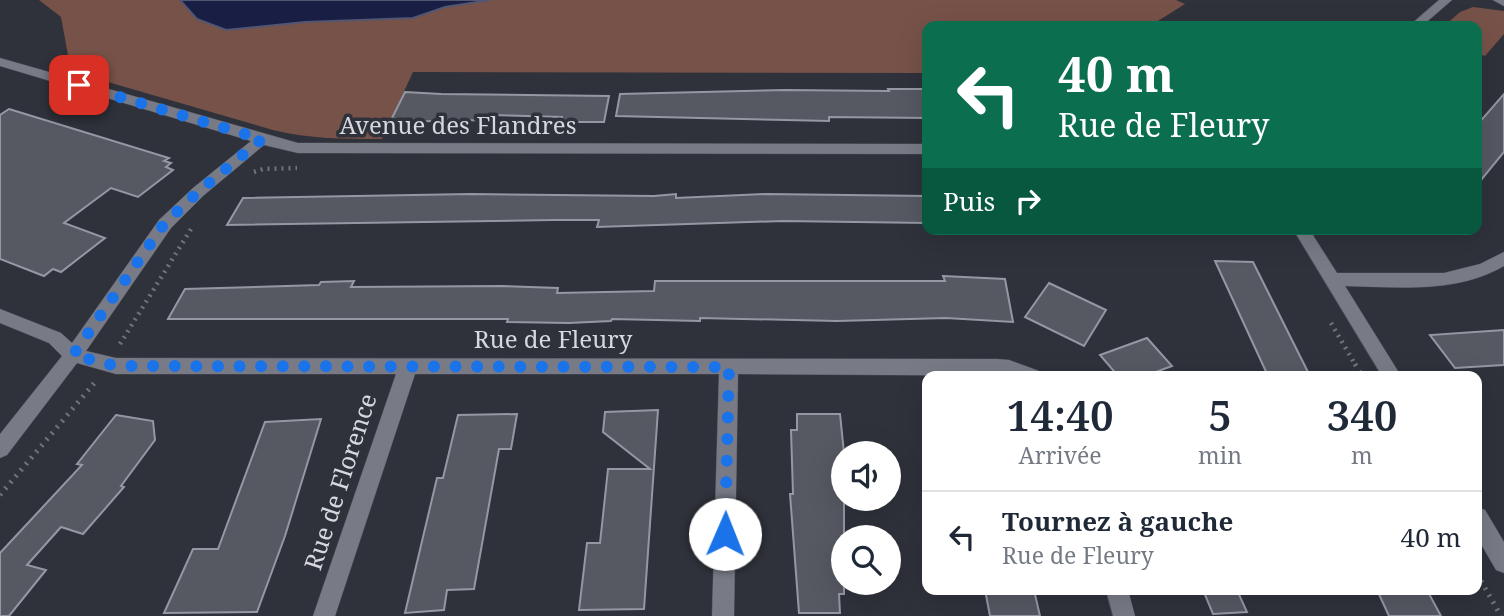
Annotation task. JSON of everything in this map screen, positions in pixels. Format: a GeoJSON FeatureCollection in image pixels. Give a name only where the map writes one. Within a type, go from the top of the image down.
{"type":"FeatureCollection","features":[{"type":"Feature","properties":{"kind":"street"},"geometry":{"type":"LineString","coordinates":[[1421,21],[1446,0]]}},
{"type":"Feature","properties":{"kind":"street"},"geometry":{"type":"LineString","coordinates":[[1499,0],[1504,2]]}},
{"type":"Feature","properties":{"kind":"street","name":"Avenue des Flandres"},"geometry":{"type":"LineString","coordinates":[[0,62],[287,146],[330,149],[922,149]]}},
{"type":"Feature","properties":{"kind":"street"},"geometry":{"type":"LineString","coordinates":[[0,449],[73,355],[164,224],[262,139]]}},
{"type":"Feature","properties":{"kind":"street"},"geometry":{"type":"LineString","coordinates":[[1305,235],[1389,371]]}},
{"type":"Feature","properties":{"kind":"street"},"geometry":{"type":"LineString","coordinates":[[1332,279],[1450,277],[1478,271],[1504,258]]}},
{"type":"Feature","properties":{"kind":"street"},"geometry":{"type":"LineString","coordinates":[[0,316],[55,338],[73,355]]}},
{"type":"Feature","properties":{"kind":"street","name":"Rue de Fleury"},"geometry":{"type":"LineString","coordinates":[[73,355],[116,366],[997,367],[1018,371]]}},
{"type":"Feature","properties":{"kind":"street","name":"Rue de Florence"},"geometry":{"type":"LineString","coordinates":[[324,616],[408,366]]}},
{"type":"Feature","properties":{"kind":"street"},"geometry":{"type":"LineString","coordinates":[[723,616],[729,367]]}},
{"type":"Feature","properties":{"kind":"street"},"geometry":{"type":"LineString","coordinates":[[1482,525],[1504,562]]}},
{"type":"Feature","properties":{"kind":"street"},"geometry":{"type":"LineString","coordinates":[[1118,595],[1124,616]]}},
{"type":"Feature","properties":{"kind":"path"},"geometry":{"type":"LineString","coordinates":[[249,176],[263,169]]}},
{"type":"Feature","properties":{"kind":"path"},"geometry":{"type":"LineString","coordinates":[[118,347],[197,221]]}},
{"type":"Feature","properties":{"kind":"path"},"geometry":{"type":"LineString","coordinates":[[0,495],[94,385]]}},
{"type":"Feature","properties":{"kind":"path"},"geometry":{"type":"LineString","coordinates":[[1482,583],[1501,616]]}},
{"type":"Feature","properties":{"kind":"shaded area"},"geometry":{"type":"Polygon","coordinates":[[[39,0],[180,0],[197,19],[226,30],[305,22],[413,18],[445,7],[490,0],[1176,0],[1185,4],[1158,21],[922,21],[922,73],[413,72],[382,139],[314,137],[273,130],[63,69],[68,55],[61,17],[39,0]]]}},
{"type":"Feature","properties":{"kind":"shaded area"},"geometry":{"type":"Polygon","coordinates":[[[1473,7],[1504,11],[1504,34],[1485,56],[1482,55],[1482,21],[1450,21],[1460,12],[1473,7]]]}},
{"type":"Feature","properties":{"kind":"water"},"geometry":{"type":"Polygon","coordinates":[[[180,0],[490,0],[445,7],[413,18],[305,22],[226,30],[197,19],[180,0]]]}},
{"type":"Feature","properties":{"kind":"building"},"geometry":{"type":"Polygon","coordinates":[[[888,89],[922,89],[922,118],[829,117],[829,121],[616,116],[620,94],[785,90],[889,91],[888,89]]]}},
{"type":"Feature","properties":{"kind":"building"},"geometry":{"type":"Polygon","coordinates":[[[405,92],[609,96],[604,122],[561,122],[562,117],[489,115],[487,120],[390,122],[405,92]]]}},
{"type":"Feature","properties":{"kind":"building"},"geometry":{"type":"Polygon","coordinates":[[[1504,94],[1504,152],[1482,179],[1482,119],[1504,94]]]}},
{"type":"Feature","properties":{"kind":"building"},"geometry":{"type":"Polygon","coordinates":[[[9,109],[169,158],[164,161],[171,163],[166,167],[173,170],[138,197],[111,188],[64,223],[105,238],[61,272],[53,269],[44,276],[0,259],[0,115],[9,109]]]}},
{"type":"Feature","properties":{"kind":"building"},"geometry":{"type":"Polygon","coordinates":[[[471,194],[676,194],[676,198],[766,194],[922,196],[922,223],[783,221],[597,227],[599,220],[553,220],[227,225],[243,198],[471,194]]]}},
{"type":"Feature","properties":{"kind":"building"},"geometry":{"type":"Polygon","coordinates":[[[1215,261],[1253,262],[1308,371],[1266,371],[1215,261]]]}},
{"type":"Feature","properties":{"kind":"building"},"geometry":{"type":"Polygon","coordinates":[[[943,276],[1005,279],[1013,322],[946,318],[837,321],[612,319],[569,323],[507,322],[508,319],[168,319],[185,289],[319,285],[321,282],[354,281],[351,287],[502,286],[558,288],[557,293],[654,291],[655,281],[945,281],[943,276]]]}},
{"type":"Feature","properties":{"kind":"building"},"geometry":{"type":"Polygon","coordinates":[[[1049,283],[1106,310],[1084,346],[1025,317],[1049,283]]]}},
{"type":"Feature","properties":{"kind":"building"},"geometry":{"type":"Polygon","coordinates":[[[1504,330],[1504,365],[1455,368],[1430,335],[1504,330]]]}},
{"type":"Feature","properties":{"kind":"building"},"geometry":{"type":"Polygon","coordinates":[[[1147,338],[1172,366],[1158,371],[1114,371],[1100,355],[1147,338]]]}},
{"type":"Feature","properties":{"kind":"building"},"geometry":{"type":"Polygon","coordinates":[[[658,410],[644,609],[579,610],[587,543],[600,543],[608,469],[650,469],[603,432],[605,412],[658,410]]]}},
{"type":"Feature","properties":{"kind":"building"},"geometry":{"type":"Polygon","coordinates":[[[517,414],[511,449],[499,449],[474,589],[447,590],[444,610],[405,613],[437,478],[443,478],[458,415],[517,414]]]}},
{"type":"Feature","properties":{"kind":"building"},"geometry":{"type":"Polygon","coordinates":[[[797,414],[840,414],[843,441],[831,441],[831,511],[844,511],[844,525],[831,525],[831,595],[839,595],[840,613],[799,613],[790,494],[793,494],[791,430],[797,430],[797,414]]]}},
{"type":"Feature","properties":{"kind":"building"},"geometry":{"type":"Polygon","coordinates":[[[116,415],[153,421],[155,440],[121,486],[124,487],[83,534],[61,527],[27,565],[46,570],[9,616],[0,616],[0,553],[82,465],[77,464],[116,415]]]}},
{"type":"Feature","properties":{"kind":"building"},"geometry":{"type":"Polygon","coordinates":[[[321,419],[285,536],[257,612],[164,613],[193,549],[218,549],[265,422],[321,419]]]}},
{"type":"Feature","properties":{"kind":"building"},"geometry":{"type":"Polygon","coordinates":[[[986,595],[1035,595],[1040,616],[990,616],[986,595]]]}},
{"type":"Feature","properties":{"kind":"building"},"geometry":{"type":"Polygon","coordinates":[[[1205,595],[1239,595],[1247,612],[1213,614],[1205,595]]]}},
{"type":"Feature","properties":{"kind":"building"},"geometry":{"type":"Polygon","coordinates":[[[1379,595],[1430,595],[1441,616],[1389,616],[1379,595]]]}},
{"type":"Feature","properties":{"kind":"route"},"geometry":{"type":"LineString","coordinates":[[79,85],[262,139],[164,224],[73,355],[116,366],[729,367],[725,534]]}}]}
